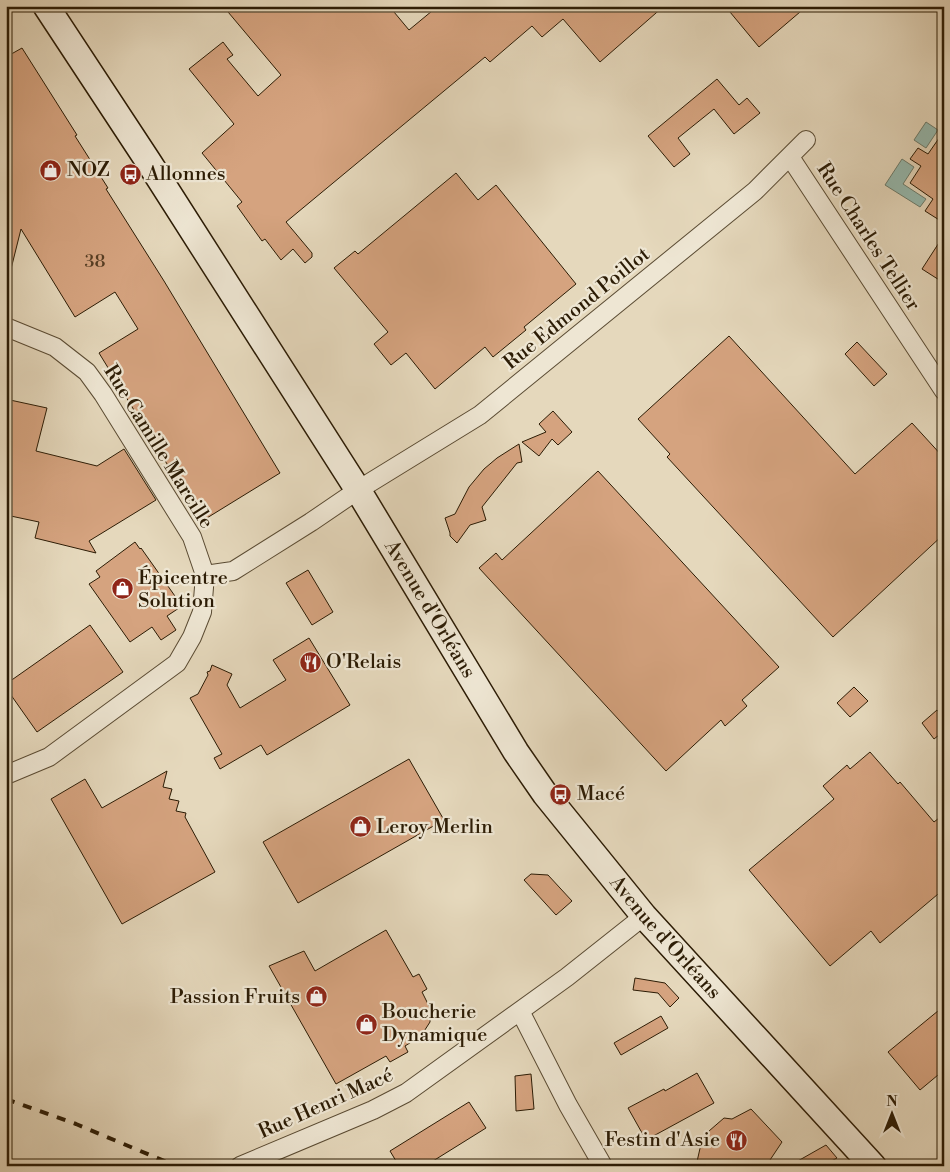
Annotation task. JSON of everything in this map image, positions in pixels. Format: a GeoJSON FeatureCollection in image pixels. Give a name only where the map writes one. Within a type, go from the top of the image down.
{"type":"FeatureCollection","features":[{"type":"Feature","properties":{"kind":"main road","name":"Avenue d'Orléans"},"geometry":{"type":"LineString","coordinates":[[46,6],[148,161],[358,490],[516,752],[545,794],[644,916],[873,1166]]}},
{"type":"Feature","properties":{"kind":"street","name":"Rue Edmond Poillot"},"geometry":{"type":"LineString","coordinates":[[206,575],[233,571],[312,522],[358,490],[480,415],[755,191],[806,140]]}},
{"type":"Feature","properties":{"kind":"street","name":"Rue Charles Tellier"},"geometry":{"type":"LineString","coordinates":[[790,157],[944,391]]}},
{"type":"Feature","properties":{"kind":"street","name":"Rue Camille Marcille"},"geometry":{"type":"LineString","coordinates":[[6,327],[55,347],[86,372],[103,394],[192,536],[206,575],[202,612],[192,637],[177,663],[49,757],[6,776]]}},
{"type":"Feature","properties":{"kind":"street","name":"Rue Henri Macé"},"geometry":{"type":"LineString","coordinates":[[240,1166],[373,1110],[406,1093],[567,977],[644,916]]}},
{"type":"Feature","properties":{"kind":"street"},"geometry":{"type":"LineString","coordinates":[[520,1011],[568,1105],[603,1166]]}},
{"type":"Feature","properties":{"kind":"water"},"geometry":{"type":"Polygon","coordinates":[[[926,122],[938,130],[926,148],[914,140],[926,122]]]}},
{"type":"Feature","properties":{"kind":"water"},"geometry":{"type":"Polygon","coordinates":[[[902,159],[914,167],[903,184],[926,199],[920,207],[885,185],[902,159]]]}},
{"type":"Feature","properties":{"kind":"building"},"geometry":{"type":"Polygon","coordinates":[[[223,6],[389,6],[409,30],[438,6],[664,6],[600,62],[563,19],[542,37],[532,26],[490,62],[485,57],[286,222],[312,253],[312,257],[305,263],[293,249],[281,260],[265,239],[262,241],[237,206],[242,202],[202,153],[234,124],[189,69],[223,42],[233,55],[227,59],[258,96],[281,75],[223,6]]]}},
{"type":"Feature","properties":{"kind":"building"},"geometry":{"type":"Polygon","coordinates":[[[725,6],[807,6],[759,47],[725,6]]]}},
{"type":"Feature","properties":{"kind":"building"},"geometry":{"type":"Polygon","coordinates":[[[22,48],[77,135],[75,136],[108,188],[106,189],[280,473],[202,521],[99,353],[138,329],[115,292],[75,317],[21,229],[11,269],[6,268],[6,57],[22,48]]]}},
{"type":"Feature","properties":{"kind":"building"},"geometry":{"type":"Polygon","coordinates":[[[717,79],[739,105],[747,98],[760,113],[734,134],[714,109],[678,138],[690,154],[674,167],[648,136],[717,79]]]}},
{"type":"Feature","properties":{"kind":"building"},"geometry":{"type":"Polygon","coordinates":[[[944,131],[944,223],[925,211],[933,199],[910,183],[921,166],[910,159],[918,148],[928,154],[944,131]]]}},
{"type":"Feature","properties":{"kind":"building"},"geometry":{"type":"Polygon","coordinates":[[[456,173],[478,200],[496,185],[576,284],[524,327],[526,330],[493,357],[485,347],[435,389],[406,353],[391,365],[374,344],[388,332],[334,268],[355,251],[358,254],[456,173]]]}},
{"type":"Feature","properties":{"kind":"building"},"geometry":{"type":"Polygon","coordinates":[[[944,235],[944,283],[922,269],[944,235]]]}},
{"type":"Feature","properties":{"kind":"building"},"geometry":{"type":"Polygon","coordinates":[[[729,336],[855,474],[912,423],[944,458],[944,466],[938,471],[944,477],[944,534],[833,637],[667,457],[670,454],[638,419],[729,336]]]}},
{"type":"Feature","properties":{"kind":"building"},"geometry":{"type":"Polygon","coordinates":[[[857,342],[887,374],[874,386],[845,354],[857,342]]]}},
{"type":"Feature","properties":{"kind":"building"},"geometry":{"type":"Polygon","coordinates":[[[10,400],[47,408],[36,451],[97,466],[124,449],[156,500],[89,541],[96,553],[35,538],[39,522],[6,515],[6,414],[10,400]]]}},
{"type":"Feature","properties":{"kind":"building"},"geometry":{"type":"Polygon","coordinates":[[[553,411],[572,432],[558,445],[552,439],[539,456],[522,442],[546,432],[539,424],[553,411]]]}},
{"type":"Feature","properties":{"kind":"building"},"geometry":{"type":"Polygon","coordinates":[[[519,444],[522,462],[517,463],[482,507],[486,520],[470,525],[457,543],[450,536],[445,518],[455,514],[469,487],[484,469],[519,444]]]}},
{"type":"Feature","properties":{"kind":"building"},"geometry":{"type":"Polygon","coordinates":[[[598,471],[779,667],[742,700],[747,706],[725,726],[721,720],[666,771],[479,568],[496,553],[502,560],[598,471]]]}},
{"type":"Feature","properties":{"kind":"building"},"geometry":{"type":"Polygon","coordinates":[[[135,542],[182,606],[167,616],[176,630],[161,640],[152,627],[130,642],[89,584],[100,577],[96,571],[135,542]]]}},
{"type":"Feature","properties":{"kind":"building"},"geometry":{"type":"Polygon","coordinates":[[[308,570],[333,612],[312,625],[286,583],[308,570]]]}},
{"type":"Feature","properties":{"kind":"building"},"geometry":{"type":"Polygon","coordinates":[[[90,625],[123,672],[37,732],[6,688],[6,684],[90,625]]]}},
{"type":"Feature","properties":{"kind":"building"},"geometry":{"type":"Polygon","coordinates":[[[309,638],[350,705],[267,755],[261,745],[220,769],[214,758],[222,754],[190,698],[198,694],[208,675],[207,672],[210,671],[212,665],[232,674],[227,685],[240,708],[286,680],[273,660],[309,638]]]}},
{"type":"Feature","properties":{"kind":"building"},"geometry":{"type":"Polygon","coordinates":[[[854,687],[868,701],[850,717],[837,703],[854,687]]]}},
{"type":"Feature","properties":{"kind":"building"},"geometry":{"type":"Polygon","coordinates":[[[937,710],[944,718],[944,731],[934,739],[922,723],[937,710]]]}},
{"type":"Feature","properties":{"kind":"building"},"geometry":{"type":"Polygon","coordinates":[[[870,752],[898,784],[900,782],[934,822],[944,814],[944,889],[880,943],[871,931],[830,966],[749,870],[834,799],[823,786],[847,765],[850,769],[870,752]]]}},
{"type":"Feature","properties":{"kind":"building"},"geometry":{"type":"Polygon","coordinates":[[[409,759],[444,820],[298,903],[263,842],[409,759]]]}},
{"type":"Feature","properties":{"kind":"building"},"geometry":{"type":"Polygon","coordinates":[[[167,771],[163,787],[172,789],[169,799],[179,801],[176,811],[186,813],[185,817],[215,872],[122,924],[51,799],[85,779],[102,808],[167,771]]]}},
{"type":"Feature","properties":{"kind":"building"},"geometry":{"type":"Polygon","coordinates":[[[531,874],[548,875],[572,901],[556,915],[524,880],[531,874]]]}},
{"type":"Feature","properties":{"kind":"building","name":"Boucherie Dynamique"},"geometry":{"type":"Polygon","coordinates":[[[386,930],[413,977],[419,974],[427,989],[422,992],[430,1008],[430,1022],[421,1036],[405,1046],[408,1052],[390,1062],[386,1056],[336,1084],[269,966],[304,951],[315,971],[386,930]]]}},
{"type":"Feature","properties":{"kind":"building"},"geometry":{"type":"Polygon","coordinates":[[[635,978],[665,983],[679,998],[670,1007],[658,993],[633,990],[635,978]]]}},
{"type":"Feature","properties":{"kind":"building"},"geometry":{"type":"Polygon","coordinates":[[[944,1006],[944,1070],[920,1090],[888,1052],[944,1006]]]}},
{"type":"Feature","properties":{"kind":"building"},"geometry":{"type":"Polygon","coordinates":[[[661,1016],[668,1028],[621,1055],[614,1043],[661,1016]]]}},
{"type":"Feature","properties":{"kind":"building"},"geometry":{"type":"Polygon","coordinates":[[[697,1073],[714,1103],[646,1140],[628,1108],[664,1089],[665,1091],[697,1073]]]}},
{"type":"Feature","properties":{"kind":"building"},"geometry":{"type":"Polygon","coordinates":[[[531,1074],[534,1109],[516,1111],[515,1076],[531,1074]]]}},
{"type":"Feature","properties":{"kind":"building"},"geometry":{"type":"Polygon","coordinates":[[[469,1102],[486,1128],[425,1166],[399,1166],[390,1151],[469,1102]]]}},
{"type":"Feature","properties":{"kind":"building"},"geometry":{"type":"Polygon","coordinates":[[[751,1109],[782,1142],[766,1166],[696,1166],[701,1144],[709,1131],[724,1118],[732,1119],[751,1109]]]}},
{"type":"Feature","properties":{"kind":"building"},"geometry":{"type":"Polygon","coordinates":[[[826,1145],[837,1158],[822,1166],[789,1166],[826,1145]]]}},
{"type":"Feature","properties":{"kind":"railway"},"geometry":{"type":"LineString","coordinates":[[6,1099],[76,1124],[176,1166]]}},
{"type":"Feature","properties":{"kind":"place","name":"NOZ"},"geometry":{"type":"Point","coordinates":[51,170]}},
{"type":"Feature","properties":{"kind":"place","name":"Allonnes"},"geometry":{"type":"Point","coordinates":[130,174]}},
{"type":"Feature","properties":{"kind":"place","name":"Épicentre Solution"},"geometry":{"type":"Point","coordinates":[122,589]}},
{"type":"Feature","properties":{"kind":"place","name":"O'Relais"},"geometry":{"type":"Point","coordinates":[310,662]}},
{"type":"Feature","properties":{"kind":"place","name":"Macé"},"geometry":{"type":"Point","coordinates":[561,794]}},
{"type":"Feature","properties":{"kind":"place","name":"Leroy Merlin"},"geometry":{"type":"Point","coordinates":[360,827]}},
{"type":"Feature","properties":{"kind":"place","name":"Passion Fruits"},"geometry":{"type":"Point","coordinates":[316,997]}},
{"type":"Feature","properties":{"kind":"place","name":"Boucherie Dynamique"},"geometry":{"type":"Point","coordinates":[366,1024]}},
{"type":"Feature","properties":{"kind":"place","name":"Festin d'Asie"},"geometry":{"type":"Point","coordinates":[736,1140]}}]}
